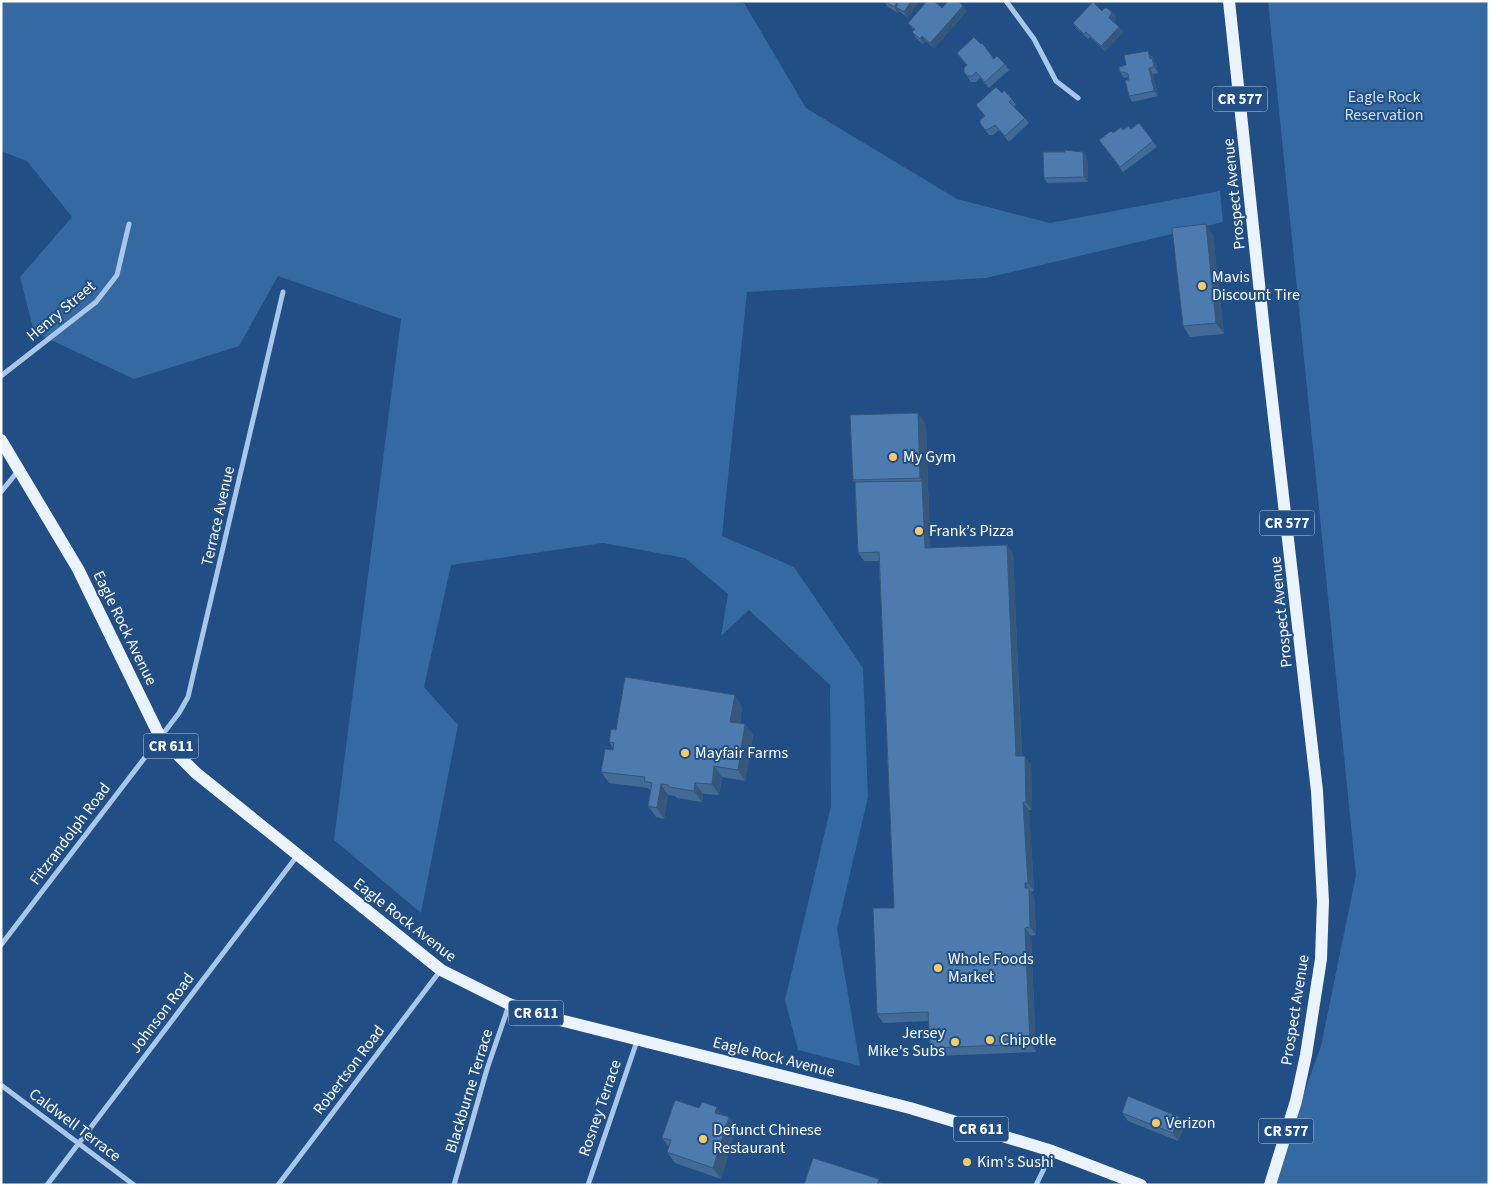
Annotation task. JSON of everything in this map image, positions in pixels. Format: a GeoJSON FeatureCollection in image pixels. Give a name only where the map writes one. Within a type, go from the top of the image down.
{"type":"FeatureCollection","features":[{"type":"Feature","properties":{"kind":"main road","name":"Prospect Avenue"},"geometry":{"type":"LineString","coordinates":[[1229,1],[1264,331],[1317,791],[1323,901],[1321,959],[1306,1055],[1296,1101],[1270,1185]]}},
{"type":"Feature","properties":{"kind":"main road","name":"Eagle Rock Avenue"},"geometry":{"type":"LineString","coordinates":[[1,440],[78,569],[160,737],[196,773],[441,970],[509,1004],[544,1016],[910,1108],[1052,1151],[1141,1185]]}},
{"type":"Feature","properties":{"kind":"street"},"geometry":{"type":"LineString","coordinates":[[1006,1],[1034,40],[1056,81],[1078,98]]}},
{"type":"Feature","properties":{"kind":"street","name":"Henry Street"},"geometry":{"type":"LineString","coordinates":[[1,376],[96,302],[117,275],[130,224]]}},
{"type":"Feature","properties":{"kind":"street","name":"Terrace Avenue"},"geometry":{"type":"LineString","coordinates":[[160,737],[179,713],[188,697],[283,292]]}},
{"type":"Feature","properties":{"kind":"street"},"geometry":{"type":"LineString","coordinates":[[1,492],[18,470]]}},
{"type":"Feature","properties":{"kind":"street","name":"Fitzrandolph Road"},"geometry":{"type":"LineString","coordinates":[[1,945],[160,737]]}},
{"type":"Feature","properties":{"kind":"street","name":"Johnson Road"},"geometry":{"type":"LineString","coordinates":[[47,1185],[297,856]]}},
{"type":"Feature","properties":{"kind":"street","name":"Robertson Road"},"geometry":{"type":"LineString","coordinates":[[278,1185],[441,970]]}},
{"type":"Feature","properties":{"kind":"street","name":"Blackburne Terrace"},"geometry":{"type":"LineString","coordinates":[[454,1185],[487,1069],[509,1004]]}},
{"type":"Feature","properties":{"kind":"street","name":"Rosney Terrace"},"geometry":{"type":"LineString","coordinates":[[588,1185],[637,1040]]}},
{"type":"Feature","properties":{"kind":"street","name":"Caldwell Terrace"},"geometry":{"type":"LineString","coordinates":[[1,1085],[134,1185]]}},
{"type":"Feature","properties":{"kind":"street"},"geometry":{"type":"LineString","coordinates":[[1036,1185],[1052,1151]]}},
{"type":"Feature","properties":{"kind":"green space"},"geometry":{"type":"Polygon","coordinates":[[[1,1],[728,1],[744,3],[806,108],[957,199],[1050,223],[1220,191],[1223,222],[986,278],[747,292],[722,536],[794,567],[863,668],[868,797],[837,929],[860,1066],[798,1050],[785,1000],[831,806],[830,685],[749,610],[721,636],[728,594],[685,558],[603,543],[451,565],[424,687],[458,725],[421,913],[334,840],[401,319],[278,276],[239,346],[134,379],[34,332],[20,277],[72,217],[27,161],[1,151],[1,1]]]}},
{"type":"Feature","properties":{"kind":"green space","name":"Eagle Rock Reservation"},"geometry":{"type":"Polygon","coordinates":[[[1268,1],[1489,1],[1489,1185],[1271,1185],[1321,1046],[1356,875],[1268,1]]]}},
{"type":"Feature","properties":{"kind":"building"},"geometry":{"type":"Polygon","coordinates":[[[884,1],[911,1],[904,12],[896,7],[897,3],[894,7],[884,1]]]}},
{"type":"Feature","properties":{"kind":"building"},"geometry":{"type":"Polygon","coordinates":[[[927,1],[934,1],[942,8],[948,1],[958,1],[963,6],[930,43],[922,36],[920,39],[912,32],[915,29],[908,23],[927,1]]]}},
{"type":"Feature","properties":{"kind":"building"},"geometry":{"type":"Polygon","coordinates":[[[1093,2],[1102,11],[1107,8],[1112,12],[1109,18],[1119,27],[1101,46],[1086,32],[1084,34],[1073,23],[1093,2]]]}},
{"type":"Feature","properties":{"kind":"building"},"geometry":{"type":"Polygon","coordinates":[[[974,37],[982,43],[994,59],[997,56],[1005,64],[985,82],[976,72],[972,76],[967,76],[964,68],[967,65],[957,53],[974,37]]]}},
{"type":"Feature","properties":{"kind":"building"},"geometry":{"type":"Polygon","coordinates":[[[1148,51],[1154,67],[1149,68],[1154,91],[1129,96],[1125,80],[1129,80],[1128,74],[1120,72],[1119,67],[1126,65],[1124,55],[1148,51]]]}},
{"type":"Feature","properties":{"kind":"building"},"geometry":{"type":"Polygon","coordinates":[[[996,87],[1002,93],[1004,90],[1012,99],[1009,102],[1025,118],[1005,136],[995,125],[985,130],[980,120],[985,116],[976,105],[996,87]]]}},
{"type":"Feature","properties":{"kind":"building"},"geometry":{"type":"Polygon","coordinates":[[[1139,123],[1153,141],[1120,167],[1099,140],[1111,131],[1113,133],[1121,127],[1123,130],[1129,126],[1131,129],[1139,123]]]}},
{"type":"Feature","properties":{"kind":"building"},"geometry":{"type":"Polygon","coordinates":[[[1064,150],[1083,152],[1084,177],[1044,178],[1043,152],[1065,152],[1064,150]]]}},
{"type":"Feature","properties":{"kind":"building","name":"Mavis Discount Tire"},"geometry":{"type":"Polygon","coordinates":[[[1206,224],[1216,323],[1183,326],[1172,228],[1206,224]]]}},
{"type":"Feature","properties":{"kind":"building","name":"My Gym"},"geometry":{"type":"Polygon","coordinates":[[[918,413],[920,478],[853,480],[850,415],[918,413]]]}},
{"type":"Feature","properties":{"kind":"building"},"geometry":{"type":"Polygon","coordinates":[[[922,481],[925,548],[1007,545],[1016,756],[1025,756],[1026,802],[1023,802],[1028,883],[1025,883],[1025,888],[1029,888],[1030,927],[1025,928],[1030,1044],[930,1048],[928,1012],[877,1014],[873,908],[894,908],[879,552],[858,553],[855,482],[922,481]]]}},
{"type":"Feature","properties":{"kind":"building","name":"Mayfair Farms"},"geometry":{"type":"Polygon","coordinates":[[[625,677],[735,695],[730,722],[745,724],[738,770],[714,766],[712,784],[695,783],[694,791],[661,784],[657,808],[648,806],[652,783],[644,781],[645,777],[601,772],[605,749],[613,750],[614,743],[609,742],[611,729],[616,730],[625,677]]]}},
{"type":"Feature","properties":{"kind":"building"},"geometry":{"type":"Polygon","coordinates":[[[1128,1096],[1179,1117],[1173,1133],[1122,1113],[1128,1096]]]}},
{"type":"Feature","properties":{"kind":"building","name":"Defunct Chinese Restaurant"},"geometry":{"type":"Polygon","coordinates":[[[675,1100],[699,1108],[702,1102],[717,1107],[715,1113],[729,1117],[713,1168],[667,1152],[671,1140],[662,1138],[675,1100]]]}},
{"type":"Feature","properties":{"kind":"building"},"geometry":{"type":"Polygon","coordinates":[[[813,1158],[879,1179],[877,1185],[804,1185],[813,1158]]]}},
{"type":"Feature","properties":{"kind":"place","name":"Mavis Discount Tire"},"geometry":{"type":"Point","coordinates":[1202,286]}},
{"type":"Feature","properties":{"kind":"place","name":"My Gym"},"geometry":{"type":"Point","coordinates":[893,457]}},
{"type":"Feature","properties":{"kind":"place","name":"Frank’s Pizza"},"geometry":{"type":"Point","coordinates":[919,531]}},
{"type":"Feature","properties":{"kind":"place","name":"Mayfair Farms"},"geometry":{"type":"Point","coordinates":[685,753]}},
{"type":"Feature","properties":{"kind":"place","name":"Whole Foods Market"},"geometry":{"type":"Point","coordinates":[938,968]}},
{"type":"Feature","properties":{"kind":"place","name":"Chipotle"},"geometry":{"type":"Point","coordinates":[990,1040]}},
{"type":"Feature","properties":{"kind":"place","name":"Jersey Mike's Subs"},"geometry":{"type":"Point","coordinates":[955,1042]}},
{"type":"Feature","properties":{"kind":"place","name":"Verizon"},"geometry":{"type":"Point","coordinates":[1156,1123]}},
{"type":"Feature","properties":{"kind":"place","name":"Defunct Chinese Restaurant"},"geometry":{"type":"Point","coordinates":[703,1139]}},
{"type":"Feature","properties":{"kind":"place","name":"Kim's Sushi"},"geometry":{"type":"Point","coordinates":[967,1162]}}]}
